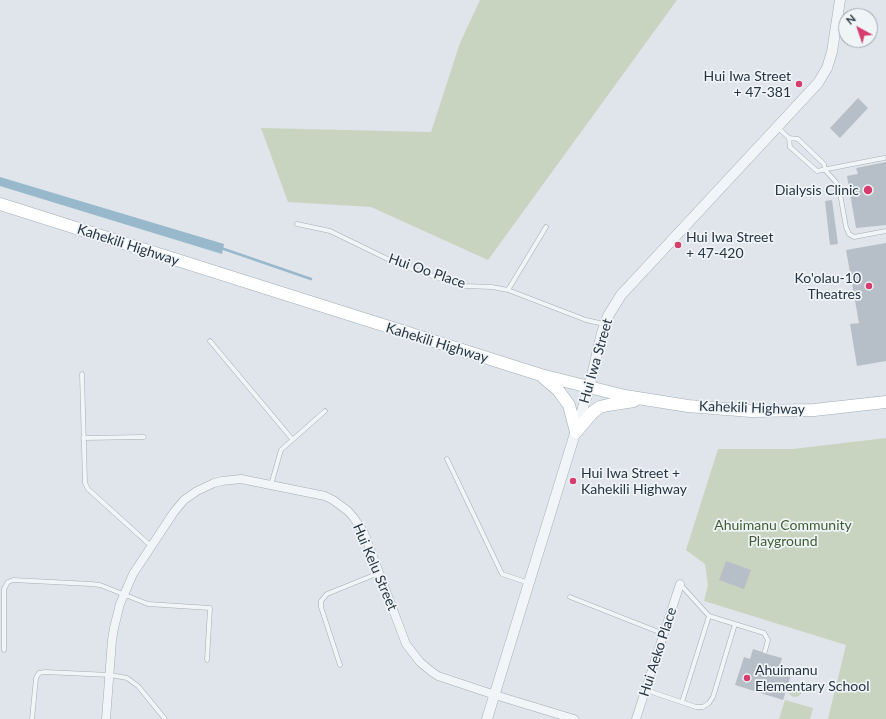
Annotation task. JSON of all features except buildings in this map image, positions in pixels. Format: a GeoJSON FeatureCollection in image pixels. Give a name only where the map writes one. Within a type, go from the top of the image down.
{"type":"FeatureCollection","features":[{"type":"Feature","properties":{"kind":"main road","name":"Kahekili Highway"},"geometry":{"type":"LineString","coordinates":[[0,204],[541,375],[589,388],[645,400],[688,406],[759,411],[822,409],[886,402]]}},
{"type":"Feature","properties":{"kind":"main road"},"geometry":{"type":"LineString","coordinates":[[541,375],[558,390],[569,405],[576,432]]}},
{"type":"Feature","properties":{"kind":"main road"},"geometry":{"type":"LineString","coordinates":[[576,432],[593,412],[600,407],[645,400]]}},
{"type":"Feature","properties":{"kind":"street","name":"Hui Iwa Street"},"geometry":{"type":"LineString","coordinates":[[487,719],[576,432],[605,324],[612,308],[622,295],[818,82],[827,68],[832,52],[840,0]]}},
{"type":"Feature","properties":{"kind":"street","name":"Hui Kelu Street"},"geometry":{"type":"LineString","coordinates":[[106,719],[114,628],[124,594],[133,574],[179,506],[190,495],[205,486],[222,481],[241,479],[325,496],[341,505],[354,518],[360,525],[406,644],[420,662],[438,676],[574,719]]}},
{"type":"Feature","properties":{"kind":"street","name":"Hui Aeko Place"},"geometry":{"type":"LineString","coordinates":[[636,719],[665,634],[680,584]]}},
{"type":"Feature","properties":{"kind":"lane"},"geometry":{"type":"LineString","coordinates":[[777,127],[789,138],[798,139],[824,164],[825,170],[839,188],[847,231],[849,234],[854,237],[886,231]]}},
{"type":"Feature","properties":{"kind":"lane"},"geometry":{"type":"LineString","coordinates":[[789,138],[790,147],[817,171],[884,158]]}},
{"type":"Feature","properties":{"kind":"lane","name":"Hui Oo Place"},"geometry":{"type":"LineString","coordinates":[[297,224],[330,231],[400,264],[456,284],[508,290],[586,320],[605,324]]}},
{"type":"Feature","properties":{"kind":"lane"},"geometry":{"type":"LineString","coordinates":[[508,290],[546,227]]}},
{"type":"Feature","properties":{"kind":"lane"},"geometry":{"type":"LineString","coordinates":[[210,341],[292,439]]}},
{"type":"Feature","properties":{"kind":"lane"},"geometry":{"type":"LineString","coordinates":[[82,374],[84,480],[86,486],[151,546]]}},
{"type":"Feature","properties":{"kind":"lane"},"geometry":{"type":"LineString","coordinates":[[270,485],[279,453],[282,448],[325,411]]}},
{"type":"Feature","properties":{"kind":"lane"},"geometry":{"type":"LineString","coordinates":[[83,438],[144,437]]}},
{"type":"Feature","properties":{"kind":"lane"},"geometry":{"type":"LineString","coordinates":[[447,459],[502,574],[529,584]]}},
{"type":"Feature","properties":{"kind":"lane"},"geometry":{"type":"LineString","coordinates":[[340,666],[321,607],[321,601],[327,594],[379,573]]}},
{"type":"Feature","properties":{"kind":"lane"},"geometry":{"type":"LineString","coordinates":[[4,650],[4,589],[6,584],[10,581],[96,584],[148,604],[210,608],[207,660]]}},
{"type":"Feature","properties":{"kind":"lane"},"geometry":{"type":"LineString","coordinates":[[680,584],[709,616],[762,632],[766,635],[768,640],[765,651]]}},
{"type":"Feature","properties":{"kind":"lane"},"geometry":{"type":"LineString","coordinates":[[570,597],[665,634]]}},
{"type":"Feature","properties":{"kind":"lane"},"geometry":{"type":"LineString","coordinates":[[682,702],[709,616]]}},
{"type":"Feature","properties":{"kind":"lane"},"geometry":{"type":"LineString","coordinates":[[646,690],[699,707],[706,705],[711,700],[735,624]]}},
{"type":"Feature","properties":{"kind":"lane"},"geometry":{"type":"LineString","coordinates":[[32,719],[36,678],[39,673],[46,672],[110,675],[128,678],[135,683],[165,719]]}},
{"type":"Feature","properties":{"kind":"green space"},"geometry":{"type":"Polygon","coordinates":[[[480,0],[677,0],[488,260],[371,207],[288,202],[261,128],[431,132],[460,43],[480,0]]]}},
{"type":"Feature","properties":{"kind":"green space","name":"Ahuimanu Community Playground"},"geometry":{"type":"Polygon","coordinates":[[[886,438],[886,719],[828,719],[846,645],[704,601],[708,585],[705,564],[686,550],[718,449],[793,449],[886,438]]]}},
{"type":"Feature","properties":{"kind":"green space"},"geometry":{"type":"Polygon","coordinates":[[[792,683],[798,683],[802,687],[802,693],[798,697],[792,697],[788,693],[788,687],[792,683]]]}},
{"type":"Feature","properties":{"kind":"green space"},"geometry":{"type":"Polygon","coordinates":[[[785,700],[813,708],[810,719],[779,719],[785,700]]]}},
{"type":"Feature","properties":{"kind":"water"},"geometry":{"type":"Polygon","coordinates":[[[0,177],[224,244],[222,254],[0,186],[0,177]]]}},
{"type":"Feature","properties":{"kind":"waterway"},"geometry":{"type":"LineString","coordinates":[[221,248],[311,279]]}},
{"type":"Feature","properties":{"kind":"place","name":"Hui Iwa Street + 47-381"},"geometry":{"type":"Point","coordinates":[799,84]}},
{"type":"Feature","properties":{"kind":"place","name":"Dialysis Clinic"},"geometry":{"type":"Point","coordinates":[868,190]}},
{"type":"Feature","properties":{"kind":"place","name":"Hui Iwa Street + 47-420"},"geometry":{"type":"Point","coordinates":[678,245]}},
{"type":"Feature","properties":{"kind":"place","name":"Ko'olau-10 Theatres"},"geometry":{"type":"Point","coordinates":[869,286]}},
{"type":"Feature","properties":{"kind":"place","name":"Hui Iwa Street + Kahekili Highway"},"geometry":{"type":"Point","coordinates":[573,481]}},
{"type":"Feature","properties":{"kind":"place","name":"Ahuimanu Elementary School"},"geometry":{"type":"Point","coordinates":[747,678]}}]}
